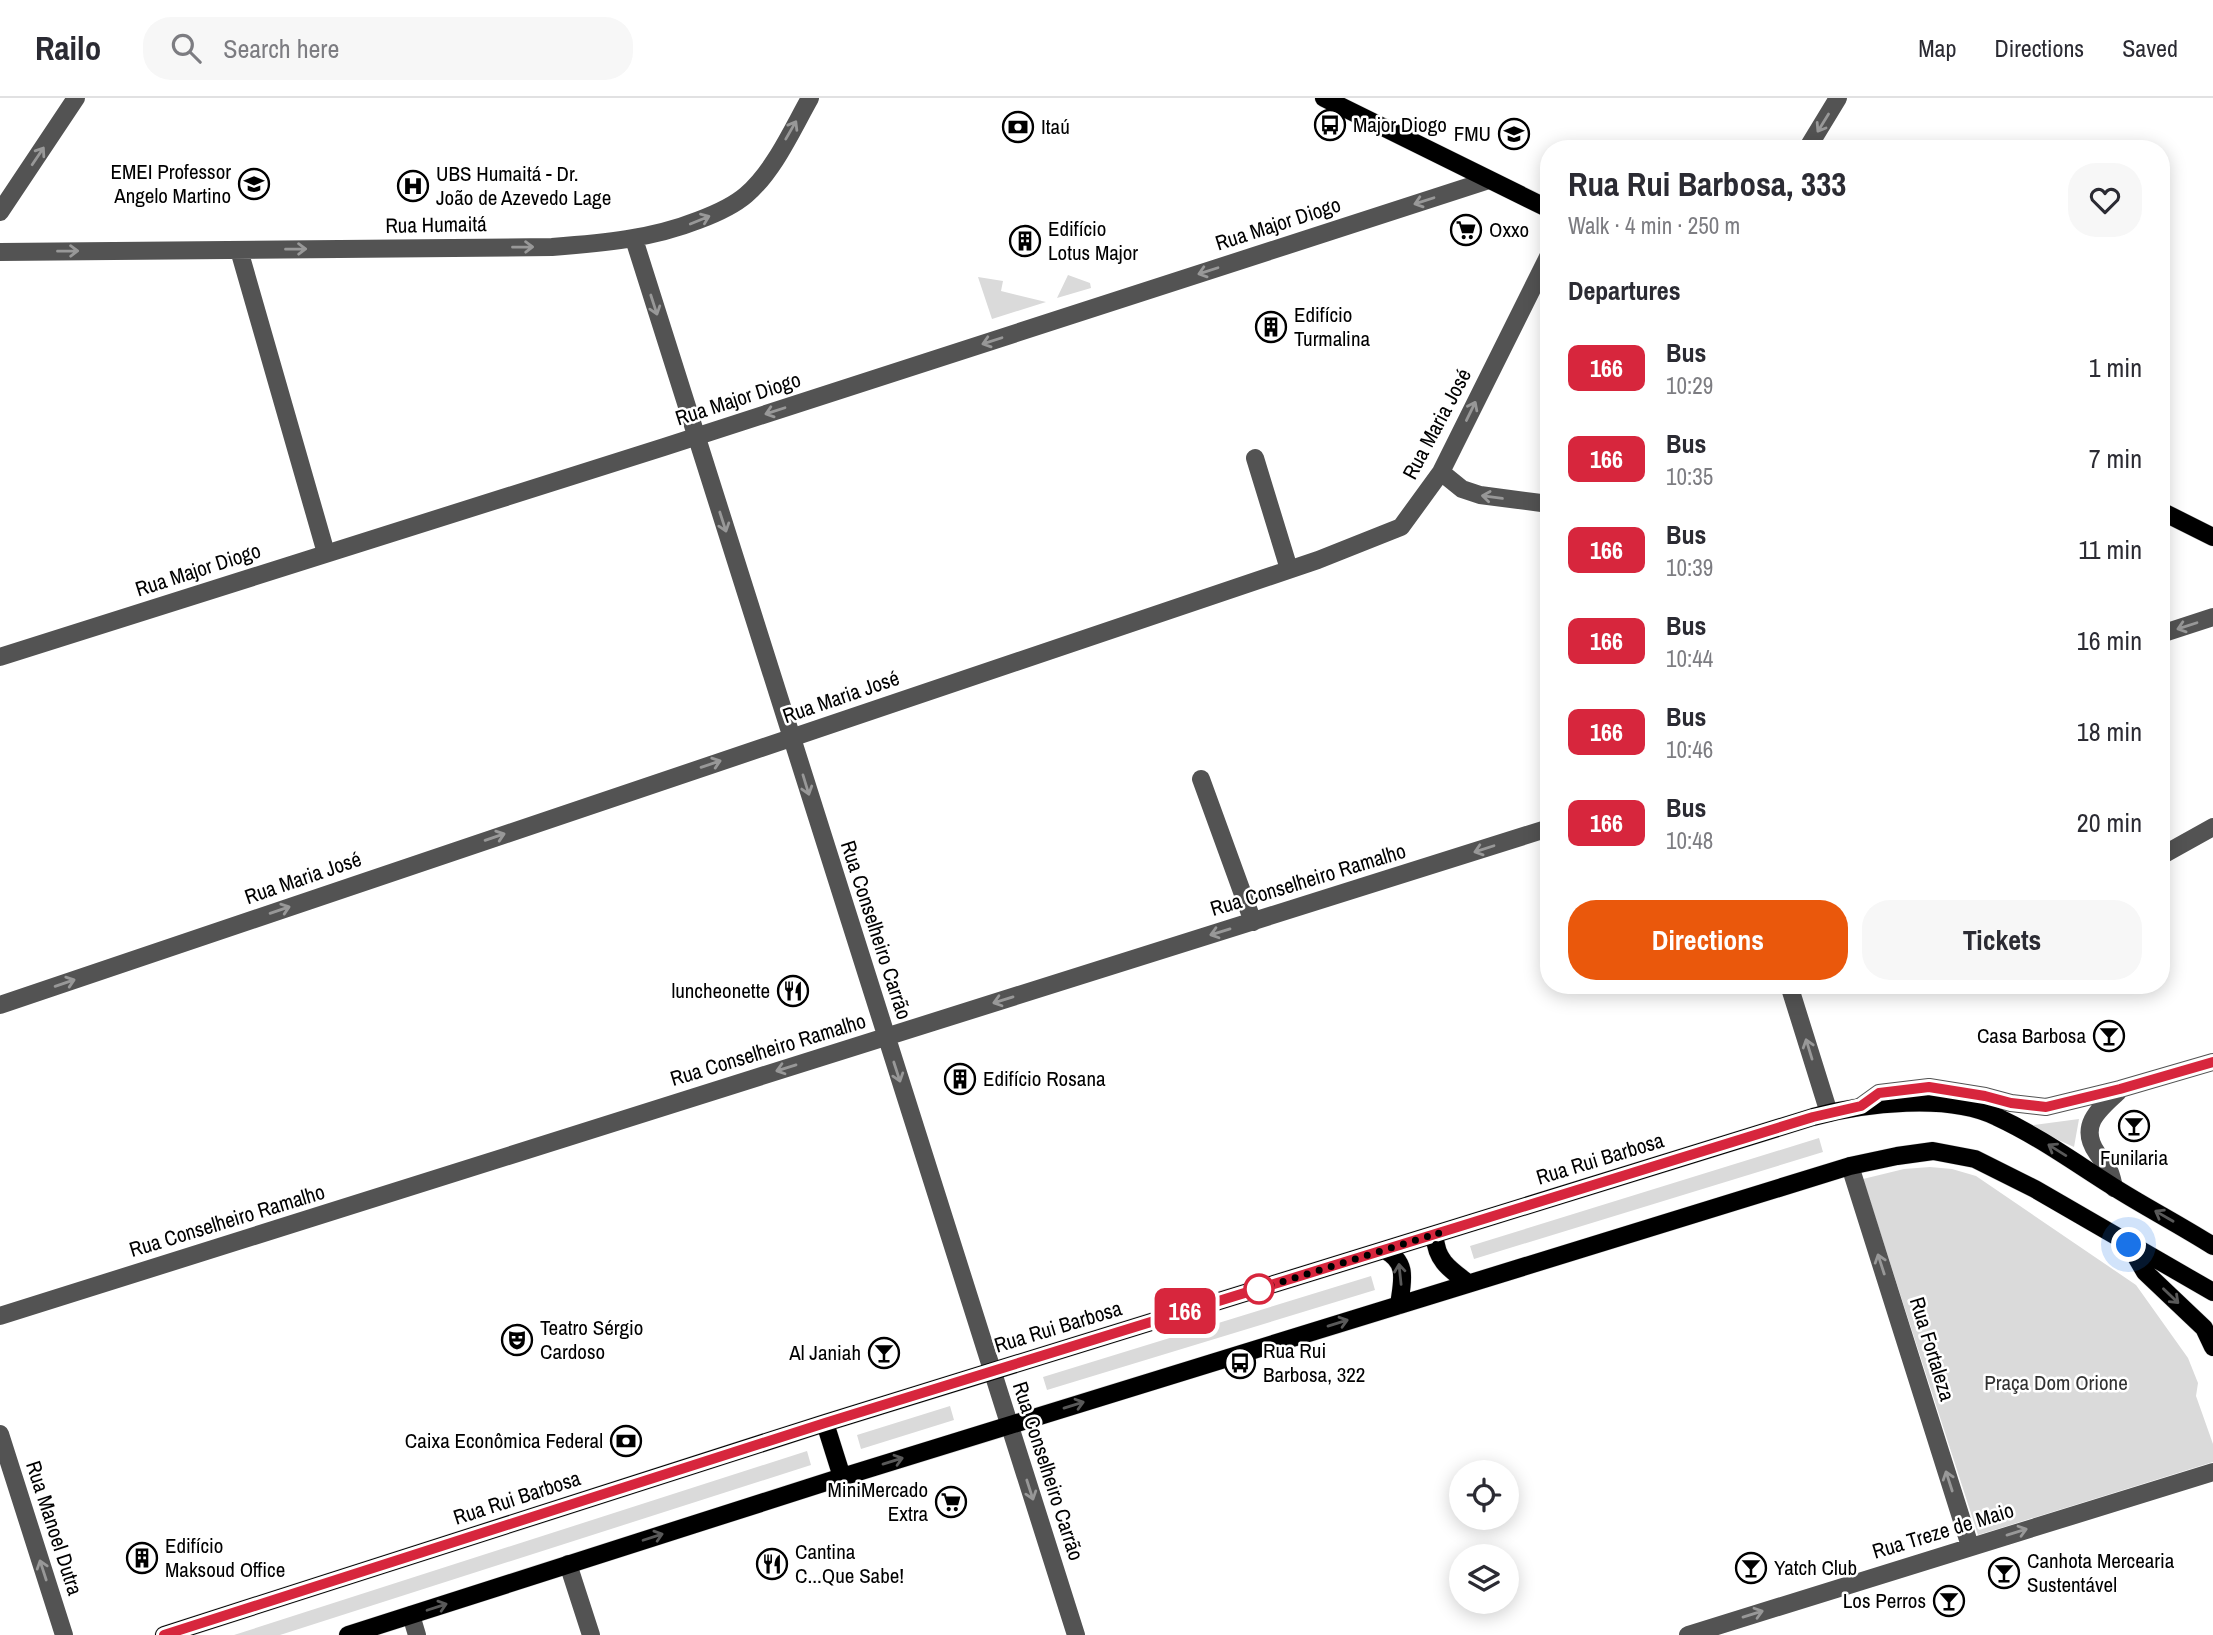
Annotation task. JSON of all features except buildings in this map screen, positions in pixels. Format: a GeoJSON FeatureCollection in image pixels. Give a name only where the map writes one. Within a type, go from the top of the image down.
{"type":"FeatureCollection","features":[{"type":"Feature","properties":{"kind":"main road"},"geometry":{"type":"LineString","coordinates":[[1324,98],[1540,205]]}},
{"type":"Feature","properties":{"kind":"main road"},"geometry":{"type":"LineString","coordinates":[[2170,516],[2213,537]]}},
{"type":"Feature","properties":{"kind":"main road"},"geometry":{"type":"LineString","coordinates":[[1861,1106],[1944,1102],[1995,1115],[2213,1246]]}},
{"type":"Feature","properties":{"kind":"main road","name":"Rua Rui Barbosa"},"geometry":{"type":"LineString","coordinates":[[164,1635],[825,1423],[1829,1113],[1861,1106]]}},
{"type":"Feature","properties":{"kind":"main road"},"geometry":{"type":"LineString","coordinates":[[348,1635],[386,1629],[411,1615],[842,1477],[1850,1166],[1897,1156],[1933,1152],[1975,1159],[2035,1189],[2213,1292]]}},
{"type":"Feature","properties":{"kind":"main road"},"geometry":{"type":"LineString","coordinates":[[1439,1233],[1435,1237],[1436,1250],[1441,1260],[1468,1283]]}},
{"type":"Feature","properties":{"kind":"main road"},"geometry":{"type":"LineString","coordinates":[[2129,1245],[2145,1272],[2204,1328],[2213,1347]]}},
{"type":"Feature","properties":{"kind":"main road"},"geometry":{"type":"LineString","coordinates":[[1384,1250],[1394,1255],[1402,1271],[1399,1305]]}},
{"type":"Feature","properties":{"kind":"main road"},"geometry":{"type":"LineString","coordinates":[[825,1423],[842,1477]]}},
{"type":"Feature","properties":{"kind":"street"},"geometry":{"type":"LineString","coordinates":[[0,212],[76,98]]}},
{"type":"Feature","properties":{"kind":"street","name":"Rua Humaitá"},"geometry":{"type":"LineString","coordinates":[[0,252],[552,247],[634,239],[677,229],[730,207],[747,194],[772,163],[810,98]]}},
{"type":"Feature","properties":{"kind":"street"},"geometry":{"type":"LineString","coordinates":[[1812,140],[1838,98]]}},
{"type":"Feature","properties":{"kind":"street","name":"Rua Major Diogo"},"geometry":{"type":"LineString","coordinates":[[0,657],[1489,180]]}},
{"type":"Feature","properties":{"kind":"street","name":"Rua Conselheiro Carrão"},"geometry":{"type":"LineString","coordinates":[[634,239],[1076,1635]]}},
{"type":"Feature","properties":{"kind":"street"},"geometry":{"type":"LineString","coordinates":[[239,250],[326,554]]}},
{"type":"Feature","properties":{"kind":"street","name":"Rua Maria José"},"geometry":{"type":"LineString","coordinates":[[0,1005],[1289,569],[1401,527],[1441,472],[1540,273]]}},
{"type":"Feature","properties":{"kind":"street"},"geometry":{"type":"LineString","coordinates":[[1255,458],[1289,569]]}},
{"type":"Feature","properties":{"kind":"street"},"geometry":{"type":"LineString","coordinates":[[1441,472],[1462,489],[1480,495],[1540,503]]}},
{"type":"Feature","properties":{"kind":"street"},"geometry":{"type":"LineString","coordinates":[[2170,631],[2213,617]]}},
{"type":"Feature","properties":{"kind":"street"},"geometry":{"type":"LineString","coordinates":[[1201,779],[1253,922]]}},
{"type":"Feature","properties":{"kind":"street"},"geometry":{"type":"LineString","coordinates":[[2170,851],[2213,827]]}},
{"type":"Feature","properties":{"kind":"street","name":"Rua Conselheiro Ramalho"},"geometry":{"type":"LineString","coordinates":[[0,1316],[1540,831]]}},
{"type":"Feature","properties":{"kind":"street"},"geometry":{"type":"LineString","coordinates":[[1794,994],[1829,1113]]}},
{"type":"Feature","properties":{"kind":"street","name":"Rua Rui Barbosa"},"geometry":{"type":"LineString","coordinates":[[1861,1106],[1879,1093],[1929,1087],[2046,1107],[2213,1062]]}},
{"type":"Feature","properties":{"kind":"street"},"geometry":{"type":"LineString","coordinates":[[2114,1188],[2110,1169],[2095,1152],[2089,1134],[2091,1121],[2098,1110],[2120,1089]]}},
{"type":"Feature","properties":{"kind":"street","name":"Rua Fortaleza"},"geometry":{"type":"LineString","coordinates":[[1850,1166],[1970,1546]]}},
{"type":"Feature","properties":{"kind":"street","name":"Rua Manoel Dutra"},"geometry":{"type":"LineString","coordinates":[[0,1434],[64,1635]]}},
{"type":"Feature","properties":{"kind":"street","name":"Rua Treze de Maio"},"geometry":{"type":"LineString","coordinates":[[1688,1635],[2213,1472]]}},
{"type":"Feature","properties":{"kind":"street"},"geometry":{"type":"LineString","coordinates":[[568,1564],[591,1635]]}},
{"type":"Feature","properties":{"kind":"street"},"geometry":{"type":"LineString","coordinates":[[411,1615],[417,1635]]}},
{"type":"Feature","properties":{"kind":"green space"},"geometry":{"type":"Polygon","coordinates":[[[1068,275],[1090,283],[1091,288],[1057,298],[1068,275]]]}},
{"type":"Feature","properties":{"kind":"green space"},"geometry":{"type":"Polygon","coordinates":[[[978,277],[1003,281],[1001,291],[1046,302],[992,319],[978,277]]]}},
{"type":"Feature","properties":{"kind":"green space"},"geometry":{"type":"Polygon","coordinates":[[[2079,1119],[2074,1147],[2027,1126],[2079,1119]]]}},
{"type":"Feature","properties":{"kind":"green space"},"geometry":{"type":"Polygon","coordinates":[[[1819,1138],[1823,1152],[1474,1259],[1470,1246],[1819,1138]]]}},
{"type":"Feature","properties":{"kind":"green space","name":"Praça Dom Orione"},"geometry":{"type":"Polygon","coordinates":[[[1904,1169],[1952,1169],[1976,1176],[2136,1285],[2188,1358],[2198,1383],[2196,1396],[2213,1444],[2213,1462],[1978,1535],[1863,1179],[1904,1169]]]}},
{"type":"Feature","properties":{"kind":"green space"},"geometry":{"type":"Polygon","coordinates":[[[1371,1276],[1375,1290],[1047,1390],[1043,1377],[1371,1276]]]}},
{"type":"Feature","properties":{"kind":"green space"},"geometry":{"type":"Polygon","coordinates":[[[950,1406],[954,1420],[861,1449],[857,1435],[950,1406]]]}},
{"type":"Feature","properties":{"kind":"green space"},"geometry":{"type":"Polygon","coordinates":[[[807,1451],[811,1465],[280,1635],[234,1635],[807,1451]]]}},
{"type":"Feature","properties":{"kind":"bus line","name":"166"},"geometry":{"type":"LineString","coordinates":[[164,1635],[825,1423],[1813,1117],[1861,1106],[1879,1093],[1929,1087],[2046,1107],[2213,1062]]}},
{"type":"Feature","properties":{"kind":"place","name":"Major Diogo"},"geometry":{"type":"Point","coordinates":[1330,125]}},
{"type":"Feature","properties":{"kind":"place","name":"Itaú"},"geometry":{"type":"Point","coordinates":[1018,127]}},
{"type":"Feature","properties":{"kind":"place","name":"FMU"},"geometry":{"type":"Point","coordinates":[1514,134]}},
{"type":"Feature","properties":{"kind":"place","name":"EMEI Professor Angelo Martino"},"geometry":{"type":"Point","coordinates":[254,184]}},
{"type":"Feature","properties":{"kind":"place","name":"UBS Humaitá - Dr. João de Azevedo Lage"},"geometry":{"type":"Point","coordinates":[413,186]}},
{"type":"Feature","properties":{"kind":"place","name":"Oxxo"},"geometry":{"type":"Point","coordinates":[1466,230]}},
{"type":"Feature","properties":{"kind":"place","name":"Edifício Lotus Major"},"geometry":{"type":"Point","coordinates":[1025,241]}},
{"type":"Feature","properties":{"kind":"place","name":"Edifício Turmalina"},"geometry":{"type":"Point","coordinates":[1271,327]}},
{"type":"Feature","properties":{"kind":"place","name":"luncheonette"},"geometry":{"type":"Point","coordinates":[793,991]}},
{"type":"Feature","properties":{"kind":"place","name":"Casa Barbosa"},"geometry":{"type":"Point","coordinates":[2109,1036]}},
{"type":"Feature","properties":{"kind":"place","name":"Edifício Rosana"},"geometry":{"type":"Point","coordinates":[960,1079]}},
{"type":"Feature","properties":{"kind":"place","name":"Funilaria"},"geometry":{"type":"Point","coordinates":[2134,1126]}},
{"type":"Feature","properties":{"kind":"place","name":"Teatro Sérgio Cardoso"},"geometry":{"type":"Point","coordinates":[517,1340]}},
{"type":"Feature","properties":{"kind":"place","name":"Al Janiah"},"geometry":{"type":"Point","coordinates":[884,1353]}},
{"type":"Feature","properties":{"kind":"place","name":"Rua Rui Barbosa, 322"},"geometry":{"type":"Point","coordinates":[1240,1363]}},
{"type":"Feature","properties":{"kind":"place","name":"Caixa Econômica Federal"},"geometry":{"type":"Point","coordinates":[626,1441]}},
{"type":"Feature","properties":{"kind":"place","name":"MiniMercado Extra"},"geometry":{"type":"Point","coordinates":[951,1502]}},
{"type":"Feature","properties":{"kind":"place","name":"Edifício Maksoud Office"},"geometry":{"type":"Point","coordinates":[142,1558]}},
{"type":"Feature","properties":{"kind":"place","name":"Cantina C...Que Sabe!"},"geometry":{"type":"Point","coordinates":[772,1564]}},
{"type":"Feature","properties":{"kind":"place","name":"Yatch Club"},"geometry":{"type":"Point","coordinates":[1751,1568]}},
{"type":"Feature","properties":{"kind":"place","name":"Canhota Mercearia Sustentável"},"geometry":{"type":"Point","coordinates":[2004,1573]}},
{"type":"Feature","properties":{"kind":"place","name":"Los Perros"},"geometry":{"type":"Point","coordinates":[1949,1601]}},
{"type":"Feature","properties":{"kind":"route"},"geometry":{"type":"LineString","coordinates":[[1259,1289],[1439,1233],[1435,1237],[1436,1250],[1441,1260],[1468,1283],[1850,1166],[1933,1152],[1975,1159],[2035,1189],[2129,1245]]}}]}
